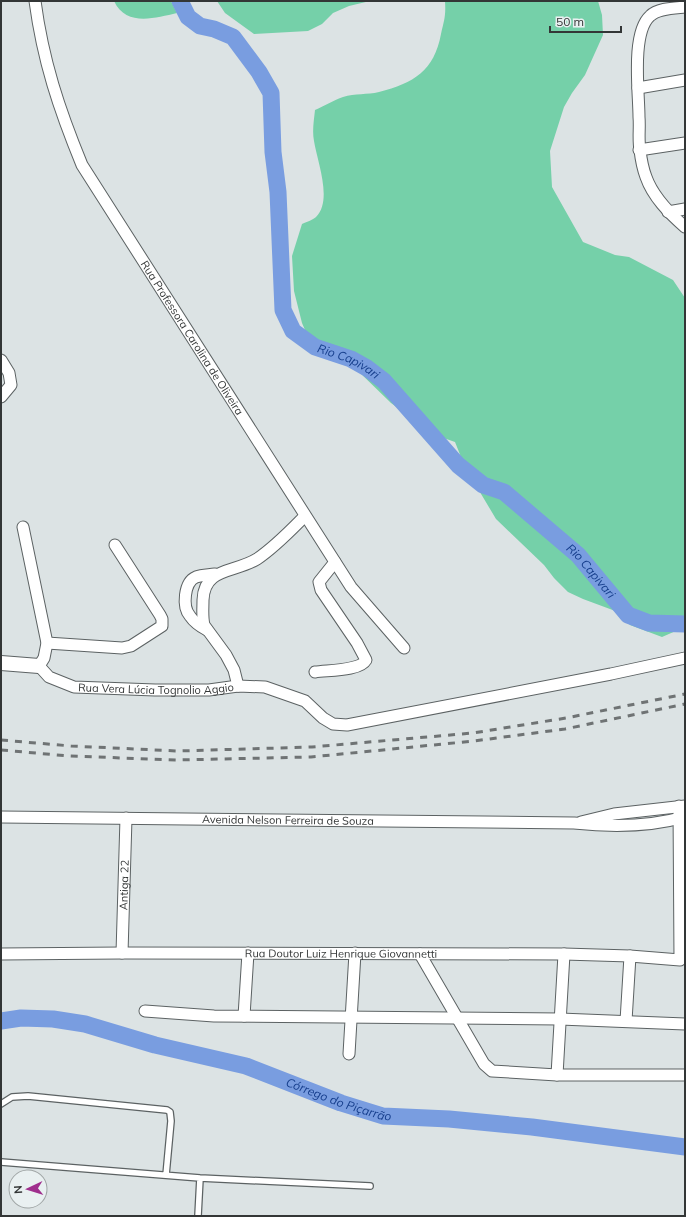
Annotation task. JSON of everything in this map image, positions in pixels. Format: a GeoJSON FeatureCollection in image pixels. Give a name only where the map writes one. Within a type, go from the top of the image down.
{"type":"FeatureCollection","features":[{"type":"Feature","properties":{"kind":"street","name":"Rua Professora Carolina de Oliveira"},"geometry":{"type":"LineString","coordinates":[[35,1],[48,72],[63,120],[82,165],[350,587],[404,648]]}},
{"type":"Feature","properties":{"kind":"street"},"geometry":{"type":"LineString","coordinates":[[685,7],[665,10],[650,15],[642,27],[639,42],[638,88],[639,150],[646,178],[668,212],[685,227]]}},
{"type":"Feature","properties":{"kind":"street"},"geometry":{"type":"LineString","coordinates":[[638,88],[685,80]]}},
{"type":"Feature","properties":{"kind":"street"},"geometry":{"type":"LineString","coordinates":[[639,150],[685,143]]}},
{"type":"Feature","properties":{"kind":"street"},"geometry":{"type":"LineString","coordinates":[[668,212],[685,209]]}},
{"type":"Feature","properties":{"kind":"street"},"geometry":{"type":"LineString","coordinates":[[1,360],[9,373],[11,386],[1,397]]}},
{"type":"Feature","properties":{"kind":"street"},"geometry":{"type":"LineString","coordinates":[[207,631],[189,616],[186,605],[186,594],[190,582],[196,577],[241,568],[257,559],[279,542],[305,516]]}},
{"type":"Feature","properties":{"kind":"street"},"geometry":{"type":"LineString","coordinates":[[1,663],[39,666],[44,658],[47,643],[23,527]]}},
{"type":"Feature","properties":{"kind":"street"},"geometry":{"type":"LineString","coordinates":[[47,643],[122,648],[131,646],[162,626],[162,619],[115,545]]}},
{"type":"Feature","properties":{"kind":"street"},"geometry":{"type":"LineString","coordinates":[[315,672],[357,667],[366,660],[321,590],[319,582],[335,562]]}},
{"type":"Feature","properties":{"kind":"street","name":"Rua Vera Lúcia Tognolio Aggio"},"geometry":{"type":"LineString","coordinates":[[39,666],[49,677],[74,687],[209,690],[238,686],[234,670],[226,655],[207,631],[203,619],[204,595],[208,582],[215,574]]}},
{"type":"Feature","properties":{"kind":"street"},"geometry":{"type":"LineString","coordinates":[[238,686],[265,687],[295,696],[304,701],[333,724],[347,725],[611,674],[685,658]]}},
{"type":"Feature","properties":{"kind":"street","name":"Rua Doutor Luiz Henrique Giovannetti"},"geometry":{"type":"LineString","coordinates":[[1,954],[564,954],[630,956],[683,960],[682,806]]}},
{"type":"Feature","properties":{"kind":"street","name":"Avenida Nelson Ferreira de Souza"},"geometry":{"type":"LineString","coordinates":[[574,823],[614,814],[682,806]]}},
{"type":"Feature","properties":{"kind":"street","name":"Avenida Nelson Ferreira de Souza"},"geometry":{"type":"LineString","coordinates":[[1,817],[574,823],[606,825],[647,824],[682,817]]}},
{"type":"Feature","properties":{"kind":"street","name":"Antiga 22"},"geometry":{"type":"LineString","coordinates":[[122,953],[126,818]]}},
{"type":"Feature","properties":{"kind":"street"},"geometry":{"type":"LineString","coordinates":[[350,1054],[355,953]]}},
{"type":"Feature","properties":{"kind":"street"},"geometry":{"type":"LineString","coordinates":[[244,1016],[248,954]]}},
{"type":"Feature","properties":{"kind":"street"},"geometry":{"type":"LineString","coordinates":[[420,954],[488,1068],[499,1072],[556,1075],[685,1075]]}},
{"type":"Feature","properties":{"kind":"street"},"geometry":{"type":"LineString","coordinates":[[556,1075],[564,954]]}},
{"type":"Feature","properties":{"kind":"street"},"geometry":{"type":"LineString","coordinates":[[626,1021],[630,956]]}},
{"type":"Feature","properties":{"kind":"street"},"geometry":{"type":"LineString","coordinates":[[145,1011],[197,1015],[560,1019],[685,1024]]}},
{"type":"Feature","properties":{"kind":"lane"},"geometry":{"type":"LineString","coordinates":[[1,1104],[12,1097],[28,1096],[167,1110],[170,1112],[172,1121],[166,1175]]}},
{"type":"Feature","properties":{"kind":"lane"},"geometry":{"type":"LineString","coordinates":[[1,1162],[200,1178],[370,1186]]}},
{"type":"Feature","properties":{"kind":"lane"},"geometry":{"type":"LineString","coordinates":[[198,1216],[200,1178]]}},
{"type":"Feature","properties":{"kind":"green space"},"geometry":{"type":"Polygon","coordinates":[[[114,1],[171,1],[177,13],[160,17],[142,19],[133,18],[126,15],[119,9],[114,1]]]}},
{"type":"Feature","properties":{"kind":"green space"},"geometry":{"type":"Polygon","coordinates":[[[217,1],[370,1],[349,6],[333,13],[322,24],[308,31],[254,34],[225,13],[217,1]]]}},
{"type":"Feature","properties":{"kind":"green space"},"geometry":{"type":"Polygon","coordinates":[[[445,1],[598,1],[602,15],[603,35],[585,75],[564,107],[550,151],[552,187],[583,242],[615,255],[629,257],[673,280],[685,298],[685,627],[662,637],[630,625],[618,612],[568,592],[544,565],[496,519],[465,467],[455,442],[435,435],[420,421],[406,414],[391,403],[355,368],[323,345],[308,337],[302,323],[294,291],[292,256],[302,224],[316,217],[321,210],[323,201],[324,191],[313,137],[315,110],[343,97],[374,93],[391,88],[420,74],[428,66],[438,47],[444,18],[445,1]]]}},
{"type":"Feature","properties":{"kind":"waterway","name":"Rio Capivari"},"geometry":{"type":"LineString","coordinates":[[180,1],[188,17],[200,26],[214,29],[233,37],[259,72],[271,93],[273,152],[278,192],[283,310],[293,331],[315,347],[351,359],[367,368],[384,381],[458,465],[483,485],[504,492],[578,555],[628,615],[649,623],[685,624]]}},
{"type":"Feature","properties":{"kind":"waterway","name":"Córrego do Piçarrão"},"geometry":{"type":"LineString","coordinates":[[1,1021],[21,1018],[53,1019],[85,1024],[155,1045],[246,1066],[341,1103],[383,1116],[449,1119],[532,1127],[685,1147]]}},
{"type":"Feature","properties":{"kind":"railway"},"geometry":{"type":"LineString","coordinates":[[1,740],[71,746],[178,751],[312,747],[473,733],[566,718],[685,694]]}},
{"type":"Feature","properties":{"kind":"railway"},"geometry":{"type":"LineString","coordinates":[[1,750],[69,756],[177,760],[311,757],[474,741],[565,729],[685,704]]}}]}
